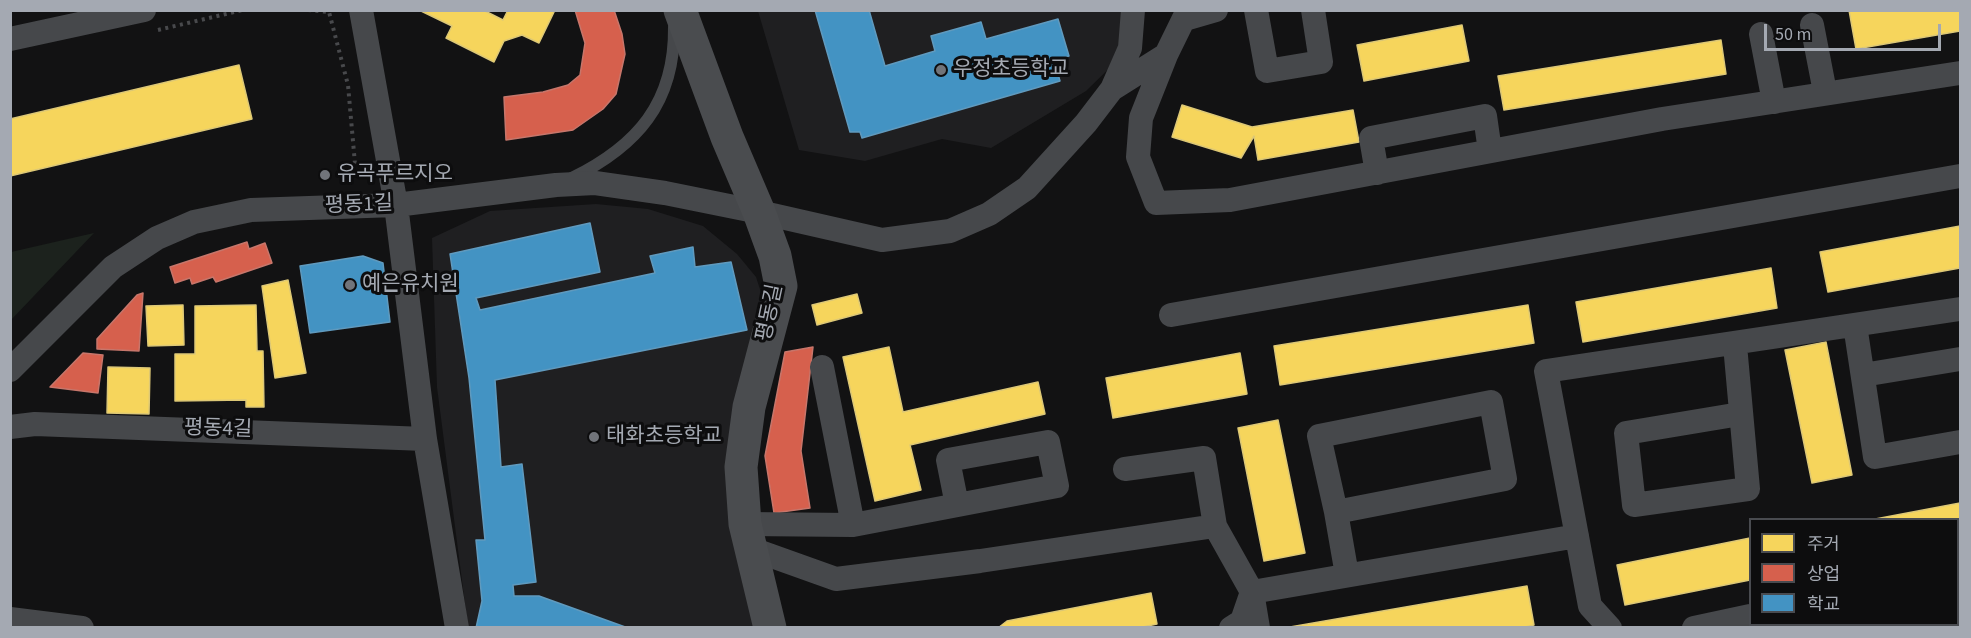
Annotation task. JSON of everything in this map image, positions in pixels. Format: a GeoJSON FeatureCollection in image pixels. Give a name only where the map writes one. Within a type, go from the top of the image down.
{"type":"FeatureCollection","features":[{"type":"Feature","properties":{"kind":"street"},"geometry":{"type":"LineString","coordinates":[[10,39],[144,10]]}},
{"type":"Feature","properties":{"kind":"street"},"geometry":{"type":"LineString","coordinates":[[361,10],[396,205],[425,439],[457,627]]}},
{"type":"Feature","properties":{"kind":"street","name":"평동길"},"geometry":{"type":"LineString","coordinates":[[680,10],[727,137],[759,212],[775,256],[781,286],[749,407],[741,467],[748,537],[770,627]]}},
{"type":"Feature","properties":{"kind":"street"},"geometry":{"type":"LineString","coordinates":[[1112,89],[1130,48],[1133,10]]}},
{"type":"Feature","properties":{"kind":"street"},"geometry":{"type":"LineString","coordinates":[[1216,10],[1186,15],[1166,55],[1141,118],[1138,157],[1156,203],[1230,200],[1662,119],[1825,92],[1960,73]]}},
{"type":"Feature","properties":{"kind":"street"},"geometry":{"type":"LineString","coordinates":[[1256,10],[1267,71],[1321,62],[1313,10]]}},
{"type":"Feature","properties":{"kind":"street"},"geometry":{"type":"LineString","coordinates":[[1812,25],[1825,92]]}},
{"type":"Feature","properties":{"kind":"street"},"geometry":{"type":"LineString","coordinates":[[1761,34],[1774,102]]}},
{"type":"Feature","properties":{"kind":"street"},"geometry":{"type":"LineString","coordinates":[[1112,89],[1166,55]]}},
{"type":"Feature","properties":{"kind":"street","name":"평동1길"},"geometry":{"type":"LineString","coordinates":[[10,370],[113,267],[157,238],[185,226],[251,210],[396,205],[595,183],[666,193],[882,240],[950,231],[989,214],[1027,188],[1058,157],[1112,89]]}},
{"type":"Feature","properties":{"kind":"street"},"geometry":{"type":"LineString","coordinates":[[1377,172],[1371,138],[1473,118],[1485,116],[1490,151]]}},
{"type":"Feature","properties":{"kind":"street"},"geometry":{"type":"LineString","coordinates":[[1171,315],[1960,176]]}},
{"type":"Feature","properties":{"kind":"street"},"geometry":{"type":"LineString","coordinates":[[1610,627],[1590,606],[1546,371],[1735,345],[1960,309]]}},
{"type":"Feature","properties":{"kind":"street"},"geometry":{"type":"LineString","coordinates":[[1855,325],[1875,457],[1960,442]]}},
{"type":"Feature","properties":{"kind":"street"},"geometry":{"type":"LineString","coordinates":[[1735,345],[1748,489],[1634,505],[1626,433],[1740,414]]}},
{"type":"Feature","properties":{"kind":"street"},"geometry":{"type":"LineString","coordinates":[[1863,375],[1960,359]]}},
{"type":"Feature","properties":{"kind":"street"},"geometry":{"type":"LineString","coordinates":[[822,367],[854,525]]}},
{"type":"Feature","properties":{"kind":"street"},"geometry":{"type":"LineString","coordinates":[[1336,512],[1505,479],[1491,402],[1319,436],[1347,575]]}},
{"type":"Feature","properties":{"kind":"street","name":"평동4길"},"geometry":{"type":"LineString","coordinates":[[10,427],[35,424],[211,429],[425,439]]}},
{"type":"Feature","properties":{"kind":"street"},"geometry":{"type":"LineString","coordinates":[[1125,469],[1204,458],[1215,526],[1251,592],[1258,627]]}},
{"type":"Feature","properties":{"kind":"street"},"geometry":{"type":"LineString","coordinates":[[748,537],[854,525],[957,505]]}},
{"type":"Feature","properties":{"kind":"street"},"geometry":{"type":"LineString","coordinates":[[748,537],[836,579],[1215,526]]}},
{"type":"Feature","properties":{"kind":"street"},"geometry":{"type":"LineString","coordinates":[[1251,592],[1577,536]]}},
{"type":"Feature","properties":{"kind":"street"},"geometry":{"type":"LineString","coordinates":[[1231,627],[1242,621],[1251,592]]}},
{"type":"Feature","properties":{"kind":"street"},"geometry":{"type":"LineString","coordinates":[[1694,627],[1749,616]]}},
{"type":"Feature","properties":{"kind":"street"},"geometry":{"type":"LineString","coordinates":[[10,619],[36,625],[82,627]]}},
{"type":"Feature","properties":{"kind":"lane"},"geometry":{"type":"LineString","coordinates":[[556,186],[601,164],[630,142],[651,114],[664,89],[671,63],[674,10]]}},
{"type":"Feature","properties":{"kind":"path"},"geometry":{"type":"LineString","coordinates":[[308,10],[329,12],[348,85],[355,164]]}},
{"type":"Feature","properties":{"kind":"shaded area","name":"우정초등학교"},"geometry":{"type":"Polygon","coordinates":[[[758,11],[1133,11],[1130,48],[1086,91],[991,148],[942,139],[865,161],[799,150],[758,11]]]}},
{"type":"Feature","properties":{"kind":"shaded area","name":"태화초등학교"},"geometry":{"type":"Polygon","coordinates":[[[596,204],[648,209],[703,226],[737,254],[756,277],[770,320],[749,407],[770,627],[468,627],[437,387],[432,238],[490,211],[596,204]]]}},
{"type":"Feature","properties":{"kind":"shaded area"},"geometry":{"type":"Polygon","coordinates":[[[94,233],[11,320],[11,252],[94,233]]]}},
{"type":"Feature","properties":{"kind":"building: 주거"},"geometry":{"type":"Polygon","coordinates":[[[419,10],[483,10],[503,20],[508,10],[555,10],[539,43],[522,35],[504,41],[494,62],[446,38],[452,26],[419,10]]]}},
{"type":"Feature","properties":{"kind":"building: 주거"},"geometry":{"type":"Polygon","coordinates":[[[1849,10],[1960,10],[1960,31],[1856,49],[1849,10]]]}},
{"type":"Feature","properties":{"kind":"building: 주거"},"geometry":{"type":"Polygon","coordinates":[[[1462,25],[1469,61],[1364,81],[1357,45],[1462,25]]]}},
{"type":"Feature","properties":{"kind":"building: 주거"},"geometry":{"type":"Polygon","coordinates":[[[1721,40],[1726,74],[1504,110],[1498,76],[1721,40]]]}},
{"type":"Feature","properties":{"kind":"building: 주거"},"geometry":{"type":"Polygon","coordinates":[[[239,65],[252,119],[10,176],[10,119],[239,65]]]}},
{"type":"Feature","properties":{"kind":"building: 주거"},"geometry":{"type":"Polygon","coordinates":[[[1182,105],[1252,127],[1353,110],[1359,142],[1258,160],[1254,136],[1241,158],[1172,137],[1182,105]]]}},
{"type":"Feature","properties":{"kind":"building: 주거"},"geometry":{"type":"Polygon","coordinates":[[[1960,226],[1960,268],[1828,292],[1820,252],[1960,226]]]}},
{"type":"Feature","properties":{"kind":"building: 주거"},"geometry":{"type":"Polygon","coordinates":[[[1771,268],[1777,308],[1583,342],[1576,302],[1771,268]]]}},
{"type":"Feature","properties":{"kind":"building: 주거"},"geometry":{"type":"Polygon","coordinates":[[[288,280],[306,373],[275,378],[262,286],[288,280]]]}},
{"type":"Feature","properties":{"kind":"building: 주거"},"geometry":{"type":"Polygon","coordinates":[[[857,294],[862,313],[817,325],[812,305],[857,294]]]}},
{"type":"Feature","properties":{"kind":"building: 주거"},"geometry":{"type":"Polygon","coordinates":[[[183,305],[184,345],[148,346],[146,306],[183,305]]]}},
{"type":"Feature","properties":{"kind":"building: 주거"},"geometry":{"type":"Polygon","coordinates":[[[256,305],[257,351],[263,351],[264,407],[246,407],[246,400],[175,401],[175,354],[195,354],[195,306],[256,305]]]}},
{"type":"Feature","properties":{"kind":"building: 주거"},"geometry":{"type":"Polygon","coordinates":[[[1528,305],[1534,343],[1280,385],[1274,346],[1528,305]]]}},
{"type":"Feature","properties":{"kind":"building: 주거"},"geometry":{"type":"Polygon","coordinates":[[[1826,342],[1852,475],[1812,483],[1785,350],[1826,342]]]}},
{"type":"Feature","properties":{"kind":"building: 주거"},"geometry":{"type":"Polygon","coordinates":[[[889,347],[903,412],[1038,382],[1045,414],[910,445],[921,490],[875,501],[843,357],[889,347]]]}},
{"type":"Feature","properties":{"kind":"building: 주거"},"geometry":{"type":"Polygon","coordinates":[[[1240,353],[1247,394],[1113,418],[1106,378],[1240,353]]]}},
{"type":"Feature","properties":{"kind":"building: 주거"},"geometry":{"type":"Polygon","coordinates":[[[108,367],[150,368],[149,414],[107,413],[108,367]]]}},
{"type":"Feature","properties":{"kind":"building: 주거"},"geometry":{"type":"Polygon","coordinates":[[[1278,420],[1305,553],[1264,561],[1238,428],[1278,420]]]}},
{"type":"Feature","properties":{"kind":"building: 주거"},"geometry":{"type":"Polygon","coordinates":[[[1960,503],[1960,544],[1959,518],[1881,518],[1960,503]]]}},
{"type":"Feature","properties":{"kind":"building: 주거"},"geometry":{"type":"Polygon","coordinates":[[[1749,538],[1749,580],[1625,605],[1617,565],[1749,538]]]}},
{"type":"Feature","properties":{"kind":"building: 주거"},"geometry":{"type":"Polygon","coordinates":[[[1527,586],[1534,625],[1521,628],[1290,627],[1527,586]]]}},
{"type":"Feature","properties":{"kind":"building: 주거"},"geometry":{"type":"Polygon","coordinates":[[[1151,593],[1157,624],[1138,628],[998,628],[1007,621],[1151,593]]]}},
{"type":"Feature","properties":{"kind":"building: 주거"},"geometry":{"type":"Polygon","coordinates":[[[1834,626],[1876,626],[1876,628],[1834,628],[1834,626]]]}},
{"type":"Feature","properties":{"kind":"building: 상업"},"geometry":{"type":"Polygon","coordinates":[[[575,10],[614,10],[622,34],[625,54],[616,94],[603,109],[573,130],[506,140],[504,97],[543,92],[568,85],[580,75],[585,43],[575,10]]]}},
{"type":"Feature","properties":{"kind":"building: 상업"},"geometry":{"type":"Polygon","coordinates":[[[247,242],[249,249],[265,243],[272,263],[216,282],[213,277],[192,284],[190,278],[175,283],[170,267],[247,242]]]}},
{"type":"Feature","properties":{"kind":"building: 상업"},"geometry":{"type":"Polygon","coordinates":[[[143,293],[139,351],[97,349],[97,339],[137,295],[143,293]]]}},
{"type":"Feature","properties":{"kind":"building: 상업"},"geometry":{"type":"Polygon","coordinates":[[[813,347],[801,451],[810,508],[774,513],[765,456],[785,352],[813,347]]]}},
{"type":"Feature","properties":{"kind":"building: 상업"},"geometry":{"type":"Polygon","coordinates":[[[83,353],[103,355],[98,393],[50,387],[83,353]]]}},
{"type":"Feature","properties":{"kind":"building: 학교"},"geometry":{"type":"Polygon","coordinates":[[[815,10],[869,10],[885,66],[935,51],[931,36],[981,22],[986,39],[1058,19],[1069,56],[1054,60],[1060,81],[862,138],[860,132],[850,132],[815,10]]]}},
{"type":"Feature","properties":{"kind":"building: 학교"},"geometry":{"type":"Polygon","coordinates":[[[590,223],[600,272],[476,298],[480,310],[655,273],[650,256],[693,247],[695,267],[731,262],[747,330],[495,380],[501,467],[522,464],[536,582],[513,585],[514,596],[539,596],[628,628],[476,628],[482,601],[476,540],[485,540],[469,378],[450,254],[590,223]]]}},
{"type":"Feature","properties":{"kind":"building: 학교"},"geometry":{"type":"Polygon","coordinates":[[[363,256],[383,263],[390,322],[310,333],[300,266],[363,256]]]}},
{"type":"Feature","properties":{"kind":"place","name":"우정초등학교"},"geometry":{"type":"Point","coordinates":[941,70]}},
{"type":"Feature","properties":{"kind":"place","name":"유곡푸르지오"},"geometry":{"type":"Point","coordinates":[325,175]}},
{"type":"Feature","properties":{"kind":"place","name":"예은유치원"},"geometry":{"type":"Point","coordinates":[350,285]}},
{"type":"Feature","properties":{"kind":"place","name":"태화초등학교"},"geometry":{"type":"Point","coordinates":[594,437]}}]}
